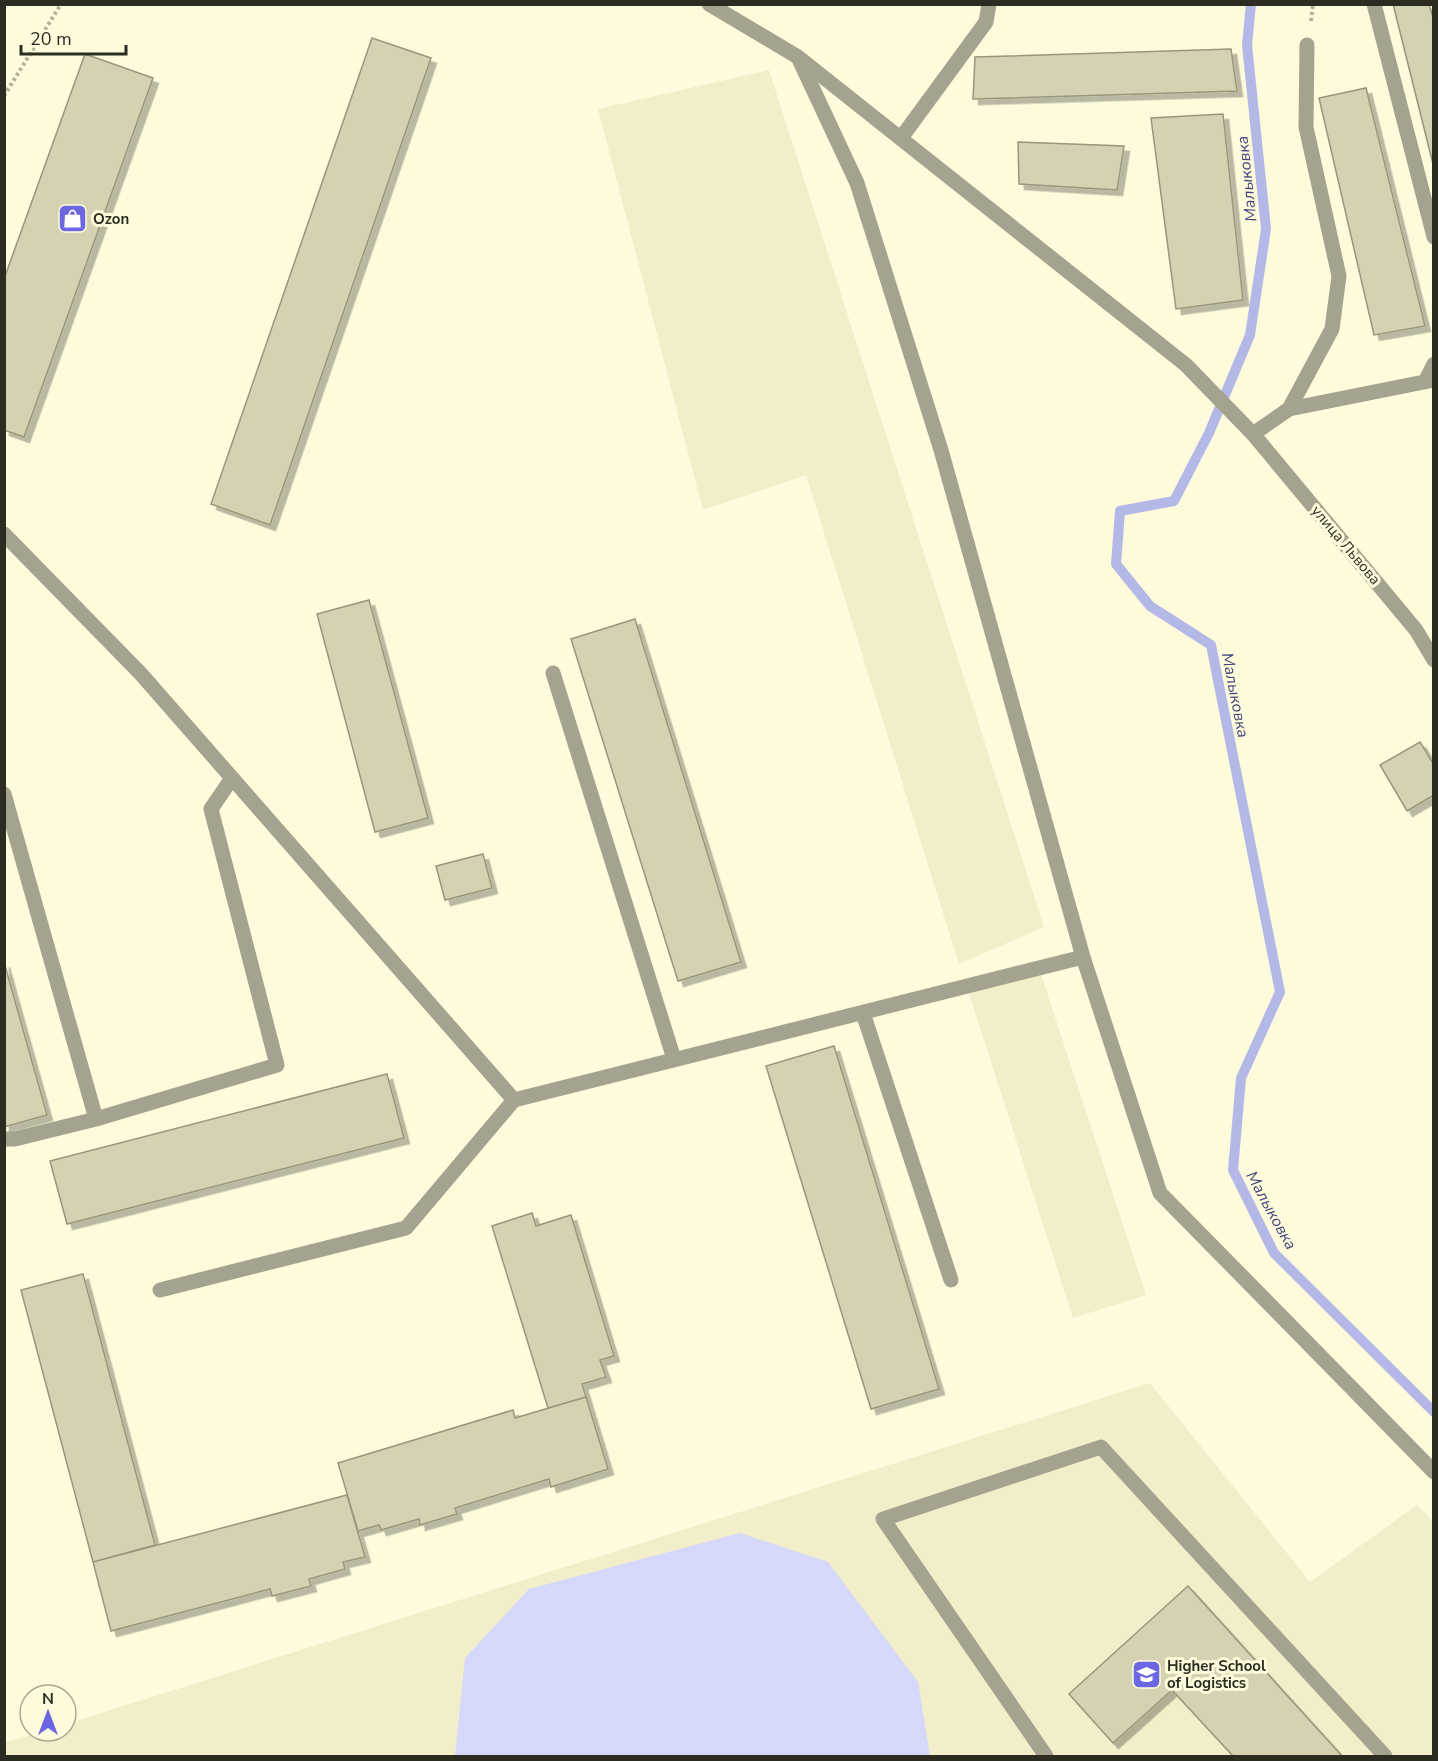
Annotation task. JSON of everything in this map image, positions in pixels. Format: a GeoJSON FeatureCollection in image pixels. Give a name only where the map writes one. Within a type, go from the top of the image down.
{"type":"FeatureCollection","features":[{"type":"Feature","properties":{"kind":"street","name":"улица Львова"},"geometry":{"type":"LineString","coordinates":[[709,4],[798,57],[1186,365],[1253,434],[1416,630],[1434,660]]}},
{"type":"Feature","properties":{"kind":"street"},"geometry":{"type":"LineString","coordinates":[[901,138],[986,22],[989,4]]}},
{"type":"Feature","properties":{"kind":"street"},"geometry":{"type":"LineString","coordinates":[[1374,4],[1434,237]]}},
{"type":"Feature","properties":{"kind":"street"},"geometry":{"type":"LineString","coordinates":[[1289,409],[1332,329],[1339,276],[1306,127],[1307,45]]}},
{"type":"Feature","properties":{"kind":"street"},"geometry":{"type":"LineString","coordinates":[[798,57],[861,194],[941,450],[1083,957],[1160,1193],[1434,1472]]}},
{"type":"Feature","properties":{"kind":"street"},"geometry":{"type":"LineString","coordinates":[[1253,434],[1289,409],[1429,381],[1434,364]]}},
{"type":"Feature","properties":{"kind":"street"},"geometry":{"type":"LineString","coordinates":[[4,534],[141,674],[514,1100]]}},
{"type":"Feature","properties":{"kind":"street"},"geometry":{"type":"LineString","coordinates":[[553,673],[674,1059]]}},
{"type":"Feature","properties":{"kind":"street"},"geometry":{"type":"LineString","coordinates":[[4,1139],[15,1139],[96,1119],[278,1065],[211,809],[232,778]]}},
{"type":"Feature","properties":{"kind":"street"},"geometry":{"type":"LineString","coordinates":[[4,794],[96,1119]]}},
{"type":"Feature","properties":{"kind":"street"},"geometry":{"type":"LineString","coordinates":[[160,1290],[406,1228],[514,1100],[1083,957]]}},
{"type":"Feature","properties":{"kind":"street"},"geometry":{"type":"LineString","coordinates":[[863,1012],[951,1280]]}},
{"type":"Feature","properties":{"kind":"street"},"geometry":{"type":"LineString","coordinates":[[1046,1756],[883,1519],[1101,1447],[1384,1756]]}},
{"type":"Feature","properties":{"kind":"path"},"geometry":{"type":"LineString","coordinates":[[4,96],[61,4]]}},
{"type":"Feature","properties":{"kind":"shaded area"},"geometry":{"type":"Polygon","coordinates":[[[769,70],[1044,927],[959,964],[806,475],[703,510],[598,109],[769,70]]]}},
{"type":"Feature","properties":{"kind":"shaded area"},"geometry":{"type":"Polygon","coordinates":[[[1039,968],[1146,1295],[1073,1318],[968,990],[1039,968]]]}},
{"type":"Feature","properties":{"kind":"shaded area"},"geometry":{"type":"Polygon","coordinates":[[[1150,1383],[1310,1582],[1417,1505],[1433,1521],[1433,1756],[5,1756],[4,1743],[18,1739],[18,1743],[78,1743],[78,1720],[1150,1383]]]}},
{"type":"Feature","properties":{"kind":"shaded area"},"geometry":{"type":"Polygon","coordinates":[[[740,1533],[828,1562],[918,1682],[930,1756],[455,1756],[465,1658],[529,1589],[740,1533]]]}},
{"type":"Feature","properties":{"kind":"building"},"geometry":{"type":"Polygon","coordinates":[[[1393,4],[1429,4],[1434,21],[1434,168],[1393,4]]]}},
{"type":"Feature","properties":{"kind":"building"},"geometry":{"type":"Polygon","coordinates":[[[372,38],[431,58],[270,525],[211,504],[372,38]]]}},
{"type":"Feature","properties":{"kind":"building"},"geometry":{"type":"Polygon","coordinates":[[[1231,49],[1237,91],[973,99],[975,57],[1231,49]]]}},
{"type":"Feature","properties":{"kind":"building"},"geometry":{"type":"Polygon","coordinates":[[[85,54],[153,78],[24,437],[4,430],[4,279],[85,54]]]}},
{"type":"Feature","properties":{"kind":"building"},"geometry":{"type":"Polygon","coordinates":[[[1366,88],[1425,326],[1374,335],[1319,98],[1366,88]]]}},
{"type":"Feature","properties":{"kind":"building"},"geometry":{"type":"Polygon","coordinates":[[[1223,114],[1243,300],[1176,309],[1151,118],[1223,114]]]}},
{"type":"Feature","properties":{"kind":"building"},"geometry":{"type":"Polygon","coordinates":[[[1018,142],[1124,146],[1117,190],[1019,184],[1018,142]]]}},
{"type":"Feature","properties":{"kind":"building"},"geometry":{"type":"Polygon","coordinates":[[[369,600],[428,818],[375,832],[317,614],[369,600]]]}},
{"type":"Feature","properties":{"kind":"building"},"geometry":{"type":"Polygon","coordinates":[[[635,619],[741,962],[678,981],[571,639],[635,619]]]}},
{"type":"Feature","properties":{"kind":"building"},"geometry":{"type":"Polygon","coordinates":[[[1420,742],[1434,765],[1434,795],[1407,811],[1380,765],[1420,742]]]}},
{"type":"Feature","properties":{"kind":"building"},"geometry":{"type":"Polygon","coordinates":[[[483,854],[492,888],[445,900],[436,866],[483,854]]]}},
{"type":"Feature","properties":{"kind":"building"},"geometry":{"type":"Polygon","coordinates":[[[4,962],[47,1115],[4,1127],[4,962]]]}},
{"type":"Feature","properties":{"kind":"building"},"geometry":{"type":"Polygon","coordinates":[[[834,1046],[939,1389],[871,1409],[766,1066],[834,1046]]]}},
{"type":"Feature","properties":{"kind":"building"},"geometry":{"type":"Polygon","coordinates":[[[387,1074],[404,1138],[67,1224],[50,1161],[387,1074]]]}},
{"type":"Feature","properties":{"kind":"building"},"geometry":{"type":"Polygon","coordinates":[[[532,1213],[536,1226],[571,1215],[614,1356],[600,1360],[606,1377],[582,1384],[586,1397],[548,1408],[492,1226],[532,1213]]]}},
{"type":"Feature","properties":{"kind":"building"},"geometry":{"type":"Polygon","coordinates":[[[83,1274],[155,1545],[93,1562],[21,1290],[83,1274]]]}},
{"type":"Feature","properties":{"kind":"building"},"geometry":{"type":"Polygon","coordinates":[[[586,1397],[608,1469],[551,1487],[549,1479],[455,1508],[457,1514],[420,1525],[419,1519],[381,1530],[379,1525],[358,1531],[338,1463],[513,1410],[515,1418],[586,1397]]]}},
{"type":"Feature","properties":{"kind":"building"},"geometry":{"type":"Polygon","coordinates":[[[347,1495],[365,1557],[343,1562],[345,1569],[309,1579],[311,1586],[272,1596],[270,1589],[111,1631],[93,1562],[347,1495]]]}},
{"type":"Feature","properties":{"kind":"building"},"geometry":{"type":"Polygon","coordinates":[[[1188,1586],[1342,1756],[1233,1756],[1172,1690],[1113,1743],[1069,1694],[1188,1586]]]}},
{"type":"Feature","properties":{"kind":"waterway","name":"Малыковка"},"geometry":{"type":"LineString","coordinates":[[1251,4],[1247,45],[1266,229],[1250,335],[1209,433],[1174,501],[1120,511],[1116,564],[1150,606],[1211,645],[1280,992],[1241,1078],[1233,1170],[1274,1253],[1434,1412]]}},
{"type":"Feature","properties":{"kind":"place","name":"Ozon"},"geometry":{"type":"Point","coordinates":[72,219]}},
{"type":"Feature","properties":{"kind":"place","name":"Higher School of Logistics"},"geometry":{"type":"Point","coordinates":[1146,1675]}}]}
